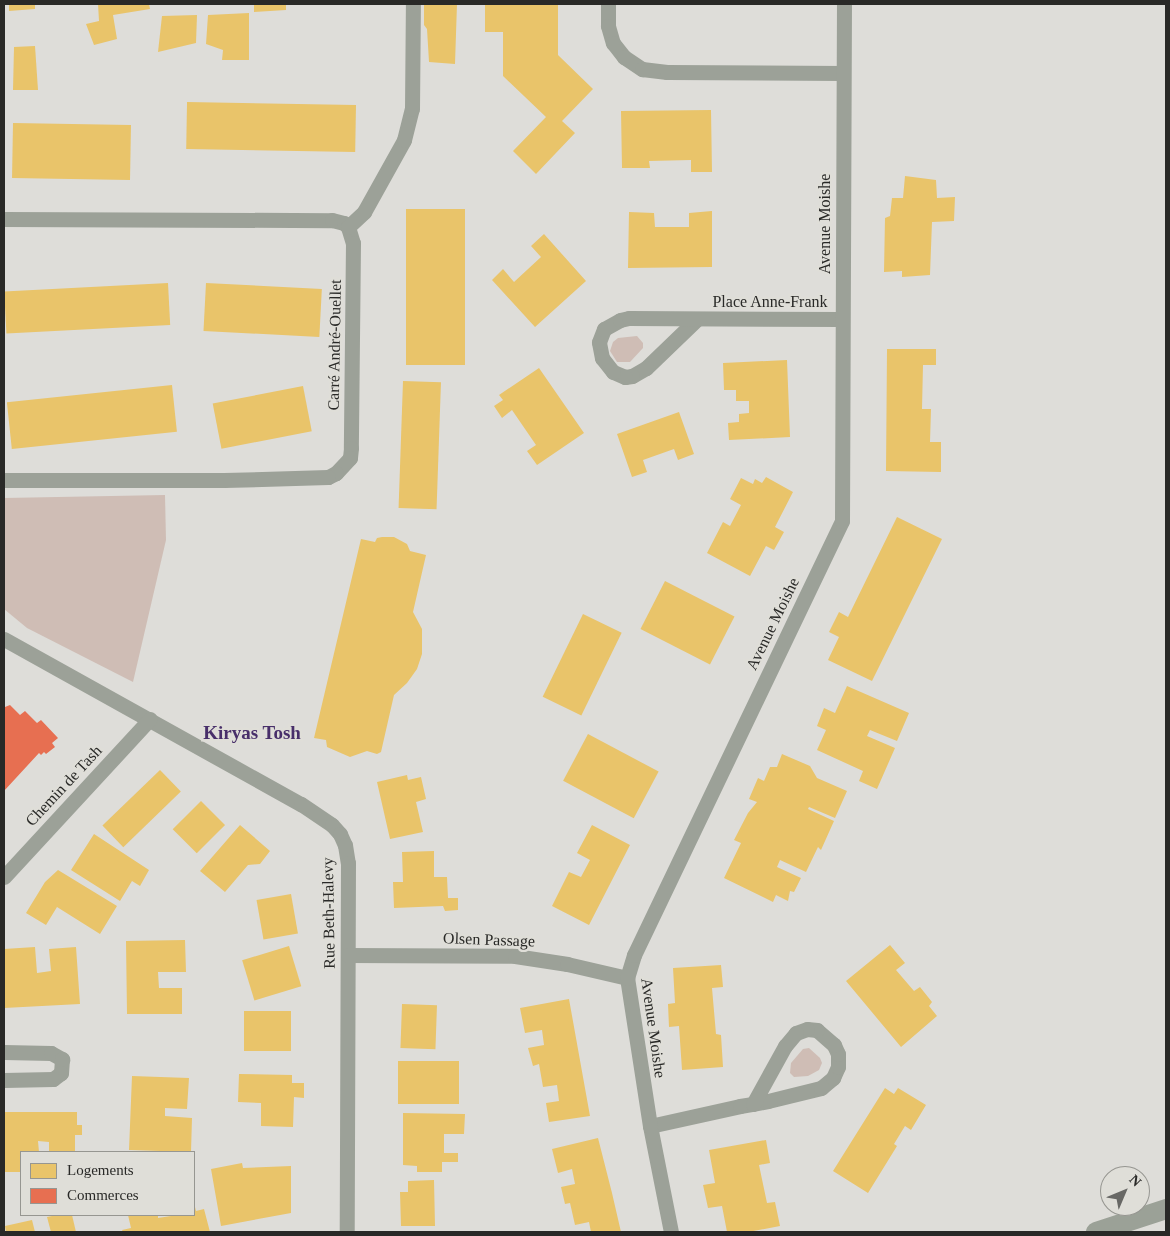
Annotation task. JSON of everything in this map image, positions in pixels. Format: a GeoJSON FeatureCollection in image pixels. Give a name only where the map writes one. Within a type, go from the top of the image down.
{"type":"FeatureCollection","features":[{"type":"Feature","properties":{"kind":"street"},"geometry":{"type":"LineString","coordinates":[[4,219],[332,220],[348,226],[364,212],[404,140],[412,110],[413,4]]}},
{"type":"Feature","properties":{"kind":"street"},"geometry":{"type":"LineString","coordinates":[[608,4],[608,26],[613,43],[624,57],[642,69],[667,72],[843,73]]}},
{"type":"Feature","properties":{"kind":"street","name":"Avenue Moishe"},"geometry":{"type":"LineString","coordinates":[[671,1232],[650,1126],[627,978],[639,942],[842,521],[844,4]]}},
{"type":"Feature","properties":{"kind":"street","name":"Carré André-Ouellet"},"geometry":{"type":"LineString","coordinates":[[4,480],[224,480],[328,477],[336,473],[350,458],[351,448],[354,243],[348,226]]}},
{"type":"Feature","properties":{"kind":"street","name":"Place Anne-Frank"},"geometry":{"type":"LineString","coordinates":[[697,319],[646,368],[632,376],[612,372],[602,358],[599,349],[601,334],[604,329],[620,320],[697,319],[842,319]]}},
{"type":"Feature","properties":{"kind":"street","name":"Rue Beth-Halevy"},"geometry":{"type":"LineString","coordinates":[[4,639],[317,814],[340,834],[345,845],[348,864],[347,1232]]}},
{"type":"Feature","properties":{"kind":"street","name":"Chemin de Tash"},"geometry":{"type":"LineString","coordinates":[[4,877],[150,719]]}},
{"type":"Feature","properties":{"kind":"street","name":"Olsen Passage"},"geometry":{"type":"LineString","coordinates":[[348,955],[516,956],[567,964],[627,978]]}},
{"type":"Feature","properties":{"kind":"street"},"geometry":{"type":"LineString","coordinates":[[650,1126],[753,1104],[817,1090],[826,1085],[838,1067],[839,1059],[834,1045],[817,1030],[807,1029],[796,1033],[785,1046],[753,1104]]}},
{"type":"Feature","properties":{"kind":"street"},"geometry":{"type":"LineString","coordinates":[[4,1052],[51,1053],[62,1059],[61,1073],[53,1079],[4,1080]]}},
{"type":"Feature","properties":{"kind":"street"},"geometry":{"type":"LineString","coordinates":[[1096,1232],[1166,1209]]}},
{"type":"Feature","properties":{"kind":"shaded area"},"geometry":{"type":"Polygon","coordinates":[[[637,336],[643,343],[643,348],[630,362],[617,362],[610,351],[613,342],[618,338],[637,336]]]}},
{"type":"Feature","properties":{"kind":"shaded area"},"geometry":{"type":"Polygon","coordinates":[[[165,495],[166,540],[133,682],[27,628],[4,609],[4,498],[165,495]]]}},
{"type":"Feature","properties":{"kind":"shaded area"},"geometry":{"type":"Polygon","coordinates":[[[809,1048],[820,1058],[822,1063],[819,1070],[808,1076],[794,1077],[790,1073],[791,1063],[803,1049],[809,1048]]]}},
{"type":"Feature","properties":{"kind":"building: Logements"},"geometry":{"type":"Polygon","coordinates":[[[9,4],[35,4],[35,9],[9,11],[9,4]]]}},
{"type":"Feature","properties":{"kind":"building: Logements"},"geometry":{"type":"Polygon","coordinates":[[[98,4],[149,4],[150,9],[113,15],[117,39],[94,45],[86,24],[99,21],[98,4]]]}},
{"type":"Feature","properties":{"kind":"building: Logements"},"geometry":{"type":"Polygon","coordinates":[[[254,4],[286,4],[286,10],[254,12],[254,4]]]}},
{"type":"Feature","properties":{"kind":"building: Logements"},"geometry":{"type":"Polygon","coordinates":[[[424,4],[457,4],[455,64],[429,62],[427,29],[424,25],[424,4]]]}},
{"type":"Feature","properties":{"kind":"building: Logements"},"geometry":{"type":"Polygon","coordinates":[[[485,4],[558,4],[558,55],[593,89],[562,121],[575,133],[536,174],[513,151],[546,117],[503,76],[503,32],[485,32],[485,4]]]}},
{"type":"Feature","properties":{"kind":"building: Logements"},"geometry":{"type":"Polygon","coordinates":[[[249,13],[249,60],[222,60],[223,50],[206,44],[208,15],[249,13]]]}},
{"type":"Feature","properties":{"kind":"building: Logements"},"geometry":{"type":"Polygon","coordinates":[[[197,15],[196,43],[158,52],[162,16],[197,15]]]}},
{"type":"Feature","properties":{"kind":"building: Logements"},"geometry":{"type":"Polygon","coordinates":[[[35,46],[38,90],[13,90],[14,47],[35,46]]]}},
{"type":"Feature","properties":{"kind":"building: Logements"},"geometry":{"type":"Polygon","coordinates":[[[187,102],[356,105],[355,152],[186,149],[187,102]]]}},
{"type":"Feature","properties":{"kind":"building: Logements"},"geometry":{"type":"Polygon","coordinates":[[[711,110],[712,172],[691,172],[691,160],[649,161],[650,168],[622,168],[621,111],[711,110]]]}},
{"type":"Feature","properties":{"kind":"building: Logements"},"geometry":{"type":"Polygon","coordinates":[[[13,123],[131,125],[130,180],[12,178],[13,123]]]}},
{"type":"Feature","properties":{"kind":"building: Logements"},"geometry":{"type":"Polygon","coordinates":[[[905,176],[936,180],[937,198],[955,197],[954,221],[932,222],[930,275],[902,277],[902,271],[884,272],[885,218],[890,216],[892,198],[903,198],[905,176]]]}},
{"type":"Feature","properties":{"kind":"building: Logements"},"geometry":{"type":"Polygon","coordinates":[[[406,209],[465,209],[465,365],[406,365],[406,209]]]}},
{"type":"Feature","properties":{"kind":"building: Logements"},"geometry":{"type":"Polygon","coordinates":[[[712,211],[712,267],[628,268],[629,212],[654,213],[655,227],[689,227],[689,213],[712,211]]]}},
{"type":"Feature","properties":{"kind":"building: Logements"},"geometry":{"type":"Polygon","coordinates":[[[544,234],[586,281],[535,327],[492,280],[503,269],[514,282],[541,257],[531,246],[544,234]]]}},
{"type":"Feature","properties":{"kind":"building: Logements"},"geometry":{"type":"Polygon","coordinates":[[[168,283],[170,325],[6,334],[4,292],[168,283]]]}},
{"type":"Feature","properties":{"kind":"building: Logements"},"geometry":{"type":"Polygon","coordinates":[[[206,283],[322,289],[319,337],[203,331],[206,283]]]}},
{"type":"Feature","properties":{"kind":"building: Logements"},"geometry":{"type":"Polygon","coordinates":[[[887,349],[936,349],[936,365],[923,365],[922,409],[931,409],[930,442],[941,442],[941,472],[886,471],[887,349]]]}},
{"type":"Feature","properties":{"kind":"building: Logements"},"geometry":{"type":"Polygon","coordinates":[[[787,360],[790,437],[729,440],[728,423],[739,422],[739,414],[749,413],[749,401],[736,401],[736,390],[724,390],[723,363],[787,360]]]}},
{"type":"Feature","properties":{"kind":"building: Logements"},"geometry":{"type":"Polygon","coordinates":[[[539,368],[584,433],[537,465],[527,451],[536,445],[512,410],[502,418],[494,406],[503,400],[499,395],[539,368]]]}},
{"type":"Feature","properties":{"kind":"building: Logements"},"geometry":{"type":"Polygon","coordinates":[[[403,381],[441,382],[437,509],[399,508],[403,381]]]}},
{"type":"Feature","properties":{"kind":"building: Logements"},"geometry":{"type":"Polygon","coordinates":[[[172,385],[177,432],[12,449],[7,402],[172,385]]]}},
{"type":"Feature","properties":{"kind":"building: Logements"},"geometry":{"type":"Polygon","coordinates":[[[303,386],[312,431],[221,449],[213,404],[303,386]]]}},
{"type":"Feature","properties":{"kind":"building: Logements"},"geometry":{"type":"Polygon","coordinates":[[[679,412],[694,454],[678,460],[674,449],[643,460],[647,472],[632,477],[617,434],[679,412]]]}},
{"type":"Feature","properties":{"kind":"building: Logements"},"geometry":{"type":"Polygon","coordinates":[[[766,477],[793,492],[775,527],[784,532],[774,550],[766,546],[750,576],[707,553],[723,522],[730,526],[741,505],[730,499],[741,478],[753,484],[755,479],[762,483],[766,477]]]}},
{"type":"Feature","properties":{"kind":"building: Logements"},"geometry":{"type":"Polygon","coordinates":[[[897,517],[942,539],[872,681],[828,660],[839,637],[829,632],[839,612],[848,617],[897,517]]]}},
{"type":"Feature","properties":{"kind":"building: Logements"},"geometry":{"type":"Polygon","coordinates":[[[394,537],[407,544],[410,551],[426,555],[413,612],[422,629],[422,654],[417,669],[407,683],[394,695],[381,752],[377,754],[367,751],[350,757],[327,747],[326,740],[314,738],[361,539],[375,542],[377,538],[394,537]]]}},
{"type":"Feature","properties":{"kind":"building: Logements"},"geometry":{"type":"Polygon","coordinates":[[[665,581],[734,616],[710,665],[640,629],[665,581]]]}},
{"type":"Feature","properties":{"kind":"building: Logements"},"geometry":{"type":"Polygon","coordinates":[[[583,614],[622,633],[581,716],[543,697],[583,614]]]}},
{"type":"Feature","properties":{"kind":"building: Logements"},"geometry":{"type":"Polygon","coordinates":[[[847,686],[909,713],[897,741],[870,730],[867,736],[895,748],[877,789],[859,781],[863,771],[817,750],[826,730],[817,726],[824,708],[835,713],[847,686]]]}},
{"type":"Feature","properties":{"kind":"building: Logements"},"geometry":{"type":"Polygon","coordinates":[[[588,734],[659,772],[634,818],[563,781],[588,734]]]}},
{"type":"Feature","properties":{"kind":"building: Logements"},"geometry":{"type":"Polygon","coordinates":[[[782,754],[810,766],[817,778],[847,791],[835,818],[809,807],[808,809],[834,821],[821,850],[818,847],[806,872],[780,860],[777,867],[801,878],[794,892],[790,891],[788,901],[776,895],[773,902],[724,878],[741,843],[734,840],[748,813],[757,802],[749,799],[758,778],[764,781],[770,767],[777,767],[782,754]]]}},
{"type":"Feature","properties":{"kind":"building: Logements"},"geometry":{"type":"Polygon","coordinates":[[[160,770],[181,792],[123,847],[102,826],[160,770]]]}},
{"type":"Feature","properties":{"kind":"building: Logements"},"geometry":{"type":"Polygon","coordinates":[[[407,775],[408,780],[421,777],[426,799],[416,802],[423,832],[390,839],[377,782],[407,775]]]}},
{"type":"Feature","properties":{"kind":"building: Logements"},"geometry":{"type":"Polygon","coordinates":[[[201,801],[225,825],[197,853],[173,829],[201,801]]]}},
{"type":"Feature","properties":{"kind":"building: Logements"},"geometry":{"type":"Polygon","coordinates":[[[240,825],[270,851],[260,864],[248,865],[225,892],[200,871],[240,825]]]}},
{"type":"Feature","properties":{"kind":"building: Logements"},"geometry":{"type":"Polygon","coordinates":[[[592,825],[630,845],[589,925],[552,906],[569,872],[581,877],[590,860],[577,853],[592,825]]]}},
{"type":"Feature","properties":{"kind":"building: Logements"},"geometry":{"type":"Polygon","coordinates":[[[94,834],[149,870],[140,886],[132,881],[120,901],[71,870],[94,834]]]}},
{"type":"Feature","properties":{"kind":"building: Logements"},"geometry":{"type":"Polygon","coordinates":[[[434,851],[434,877],[447,877],[448,898],[458,898],[458,910],[445,911],[443,906],[394,908],[393,882],[403,882],[402,852],[434,851]]]}},
{"type":"Feature","properties":{"kind":"building: Logements"},"geometry":{"type":"Polygon","coordinates":[[[58,870],[117,906],[100,934],[57,907],[46,925],[26,913],[45,882],[58,870]]]}},
{"type":"Feature","properties":{"kind":"building: Logements"},"geometry":{"type":"Polygon","coordinates":[[[291,894],[298,933],[263,939],[257,900],[291,894]]]}},
{"type":"Feature","properties":{"kind":"building: Logements"},"geometry":{"type":"Polygon","coordinates":[[[185,940],[186,972],[158,972],[159,988],[182,988],[182,1014],[127,1014],[126,941],[185,940]]]}},
{"type":"Feature","properties":{"kind":"building: Logements"},"geometry":{"type":"Polygon","coordinates":[[[890,945],[905,963],[896,970],[914,991],[920,987],[932,1002],[929,1006],[937,1016],[901,1047],[846,981],[890,945]]]}},
{"type":"Feature","properties":{"kind":"building: Logements"},"geometry":{"type":"Polygon","coordinates":[[[289,946],[301,986],[254,1000],[242,960],[289,946]]]}},
{"type":"Feature","properties":{"kind":"building: Logements"},"geometry":{"type":"Polygon","coordinates":[[[35,947],[37,973],[51,971],[49,949],[76,947],[80,1004],[4,1008],[4,949],[35,947]]]}},
{"type":"Feature","properties":{"kind":"building: Logements"},"geometry":{"type":"Polygon","coordinates":[[[721,965],[723,987],[712,988],[716,1034],[721,1035],[723,1067],[682,1070],[679,1026],[669,1027],[668,1004],[675,1003],[673,968],[721,965]]]}},
{"type":"Feature","properties":{"kind":"building: Logements"},"geometry":{"type":"Polygon","coordinates":[[[569,999],[590,1116],[549,1122],[546,1103],[559,1101],[557,1085],[543,1087],[539,1064],[533,1066],[528,1048],[544,1045],[542,1030],[525,1033],[520,1008],[569,999]]]}},
{"type":"Feature","properties":{"kind":"building: Logements"},"geometry":{"type":"Polygon","coordinates":[[[402,1004],[437,1005],[435,1049],[400,1048],[402,1004]]]}},
{"type":"Feature","properties":{"kind":"building: Logements"},"geometry":{"type":"Polygon","coordinates":[[[244,1011],[291,1011],[291,1051],[244,1051],[244,1011]]]}},
{"type":"Feature","properties":{"kind":"building: Logements"},"geometry":{"type":"Polygon","coordinates":[[[398,1061],[459,1061],[459,1104],[398,1104],[398,1061]]]}},
{"type":"Feature","properties":{"kind":"building: Logements"},"geometry":{"type":"Polygon","coordinates":[[[239,1074],[292,1075],[292,1083],[304,1083],[304,1098],[294,1097],[293,1127],[261,1126],[261,1103],[238,1102],[239,1074]]]}},
{"type":"Feature","properties":{"kind":"building: Logements"},"geometry":{"type":"Polygon","coordinates":[[[132,1076],[189,1078],[187,1109],[165,1108],[165,1116],[192,1118],[191,1151],[129,1150],[132,1076]]]}},
{"type":"Feature","properties":{"kind":"building: Logements"},"geometry":{"type":"Polygon","coordinates":[[[885,1088],[894,1094],[898,1088],[926,1105],[911,1130],[905,1126],[894,1144],[897,1146],[868,1193],[833,1171],[885,1088]]]}},
{"type":"Feature","properties":{"kind":"building: Logements"},"geometry":{"type":"Polygon","coordinates":[[[4,1112],[77,1112],[77,1125],[82,1125],[82,1135],[75,1135],[75,1151],[49,1151],[49,1142],[38,1141],[39,1151],[20,1151],[20,1172],[4,1172],[4,1112]]]}},
{"type":"Feature","properties":{"kind":"building: Logements"},"geometry":{"type":"Polygon","coordinates":[[[403,1113],[465,1114],[464,1134],[444,1134],[444,1153],[458,1153],[458,1162],[442,1162],[442,1172],[417,1172],[417,1166],[403,1165],[403,1113]]]}},
{"type":"Feature","properties":{"kind":"building: Logements"},"geometry":{"type":"Polygon","coordinates":[[[598,1138],[621,1232],[591,1232],[589,1222],[575,1225],[570,1203],[565,1204],[561,1187],[575,1184],[572,1169],[558,1173],[552,1149],[598,1138]]]}},
{"type":"Feature","properties":{"kind":"building: Logements"},"geometry":{"type":"Polygon","coordinates":[[[766,1140],[770,1163],[759,1165],[767,1203],[775,1202],[780,1226],[748,1232],[727,1232],[722,1206],[708,1208],[703,1185],[715,1183],[709,1150],[766,1140]]]}},
{"type":"Feature","properties":{"kind":"building: Logements"},"geometry":{"type":"Polygon","coordinates":[[[242,1163],[243,1168],[291,1166],[291,1213],[221,1226],[211,1169],[242,1163]]]}},
{"type":"Feature","properties":{"kind":"building: Logements"},"geometry":{"type":"Polygon","coordinates":[[[434,1180],[435,1226],[401,1226],[400,1192],[408,1192],[408,1181],[434,1180]]]}},
{"type":"Feature","properties":{"kind":"building: Logements"},"geometry":{"type":"Polygon","coordinates":[[[195,1207],[196,1211],[204,1209],[210,1232],[123,1232],[122,1230],[131,1228],[128,1216],[158,1216],[158,1218],[195,1216],[195,1207]]]}},
{"type":"Feature","properties":{"kind":"building: Logements"},"geometry":{"type":"Polygon","coordinates":[[[72,1216],[76,1232],[51,1232],[47,1217],[72,1216]]]}},
{"type":"Feature","properties":{"kind":"building: Logements"},"geometry":{"type":"Polygon","coordinates":[[[32,1220],[35,1232],[6,1232],[5,1226],[32,1220]]]}},
{"type":"Feature","properties":{"kind":"building: Commerces"},"geometry":{"type":"Polygon","coordinates":[[[10,705],[20,715],[25,711],[37,723],[41,720],[58,738],[52,743],[55,747],[46,754],[44,752],[41,755],[39,753],[4,791],[4,706],[10,705]]]}},
{"type":"Feature","properties":{"kind":"district","name":"Kiryas Tosh"},"geometry":{"type":"Point","coordinates":[252,733]}}]}
